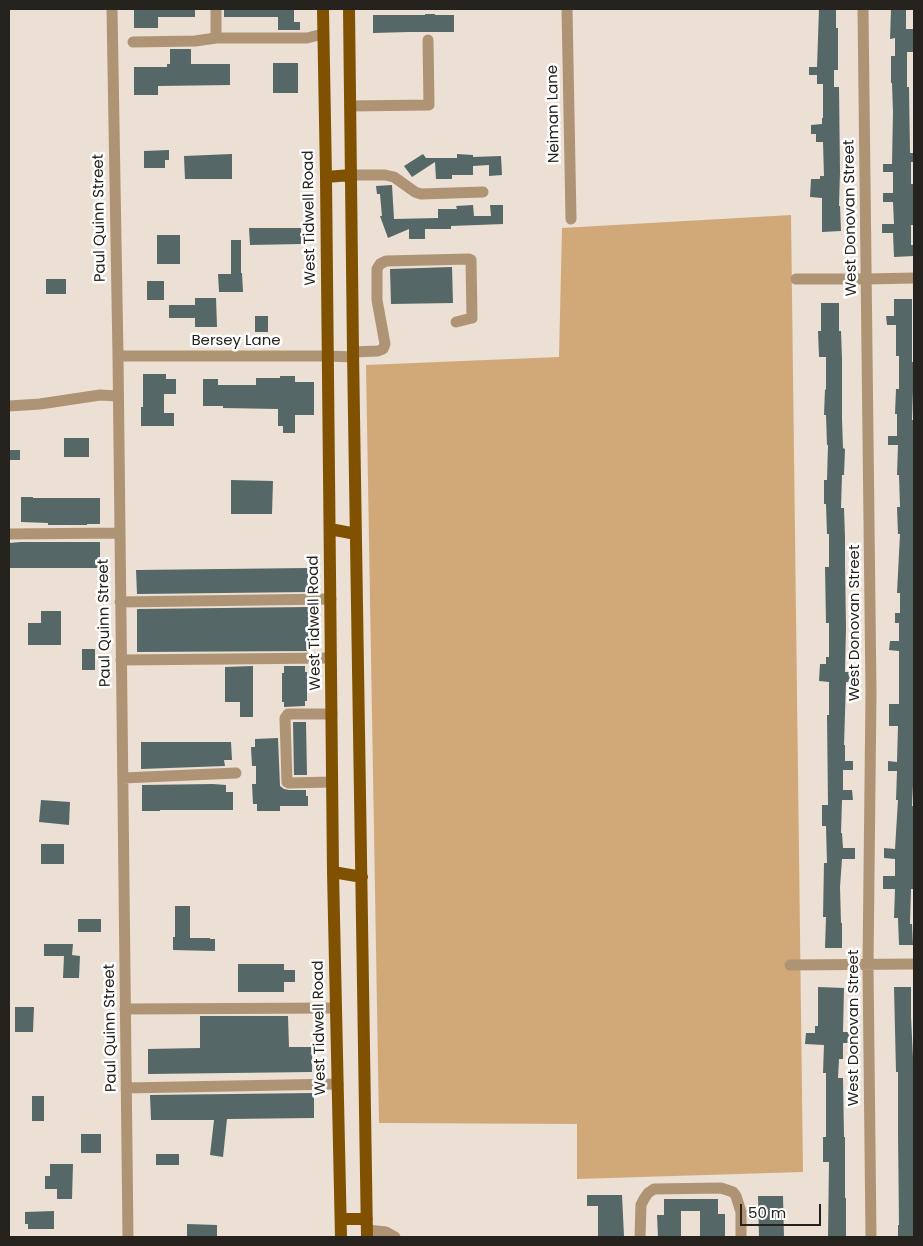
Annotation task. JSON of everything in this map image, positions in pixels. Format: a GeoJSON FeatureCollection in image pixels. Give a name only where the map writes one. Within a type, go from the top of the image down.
{"type":"FeatureCollection","features":[{"type":"Feature","properties":{"kind":"main road","name":"West Tidwell Road"},"geometry":{"type":"LineString","coordinates":[[323,9],[333,872],[341,1237]]}},
{"type":"Feature","properties":{"kind":"main road"},"geometry":{"type":"LineString","coordinates":[[340,1219],[367,1229],[349,9]]}},
{"type":"Feature","properties":{"kind":"main road"},"geometry":{"type":"LineString","coordinates":[[326,177],[351,175]]}},
{"type":"Feature","properties":{"kind":"main road"},"geometry":{"type":"LineString","coordinates":[[330,528],[356,534]]}},
{"type":"Feature","properties":{"kind":"main road"},"geometry":{"type":"LineString","coordinates":[[333,872],[362,877]]}},
{"type":"Feature","properties":{"kind":"street","name":"Paul Quinn Street"},"geometry":{"type":"LineString","coordinates":[[112,9],[128,1237]]}},
{"type":"Feature","properties":{"kind":"street"},"geometry":{"type":"LineString","coordinates":[[216,9],[216,38]]}},
{"type":"Feature","properties":{"kind":"street","name":"Neiman Lane"},"geometry":{"type":"LineString","coordinates":[[567,9],[571,219]]}},
{"type":"Feature","properties":{"kind":"street","name":"West Donovan Street"},"geometry":{"type":"LineString","coordinates":[[863,9],[871,693],[868,965],[871,1237]]}},
{"type":"Feature","properties":{"kind":"street"},"geometry":{"type":"LineString","coordinates":[[133,42],[195,41],[216,38],[307,38],[323,34]]}},
{"type":"Feature","properties":{"kind":"street"},"geometry":{"type":"LineString","coordinates":[[350,106],[428,105],[428,40]]}},
{"type":"Feature","properties":{"kind":"street"},"geometry":{"type":"LineString","coordinates":[[351,175],[385,175],[394,177],[415,192],[421,194],[483,192]]}},
{"type":"Feature","properties":{"kind":"street","name":"Bersey Lane"},"geometry":{"type":"LineString","coordinates":[[118,356],[328,356],[378,351],[383,349],[385,344],[376,300],[377,269],[380,264],[386,261],[471,260],[472,318],[456,322]]}},
{"type":"Feature","properties":{"kind":"street"},"geometry":{"type":"LineString","coordinates":[[796,279],[914,278]]}},
{"type":"Feature","properties":{"kind":"street"},"geometry":{"type":"LineString","coordinates":[[9,406],[40,404],[100,395],[118,396]]}},
{"type":"Feature","properties":{"kind":"street"},"geometry":{"type":"LineString","coordinates":[[9,534],[119,533]]}},
{"type":"Feature","properties":{"kind":"street"},"geometry":{"type":"LineString","coordinates":[[120,602],[331,599]]}},
{"type":"Feature","properties":{"kind":"street"},"geometry":{"type":"LineString","coordinates":[[121,660],[331,658]]}},
{"type":"Feature","properties":{"kind":"street"},"geometry":{"type":"LineString","coordinates":[[332,714],[288,714],[285,718],[287,782],[332,782]]}},
{"type":"Feature","properties":{"kind":"street"},"geometry":{"type":"LineString","coordinates":[[123,778],[236,773]]}},
{"type":"Feature","properties":{"kind":"street"},"geometry":{"type":"LineString","coordinates":[[790,966],[914,964]]}},
{"type":"Feature","properties":{"kind":"street"},"geometry":{"type":"LineString","coordinates":[[125,1009],[336,1008]]}},
{"type":"Feature","properties":{"kind":"street"},"geometry":{"type":"LineString","coordinates":[[126,1088],[338,1084]]}},
{"type":"Feature","properties":{"kind":"street"},"geometry":{"type":"LineString","coordinates":[[640,1237],[641,1205],[648,1193],[658,1188],[721,1188],[733,1192],[741,1212],[742,1237]]}},
{"type":"Feature","properties":{"kind":"street"},"geometry":{"type":"LineString","coordinates":[[367,1229],[386,1232],[395,1237]]}},
{"type":"Feature","properties":{"kind":"shaded area"},"geometry":{"type":"Polygon","coordinates":[[[791,215],[803,1172],[577,1179],[577,1124],[379,1123],[366,365],[559,357],[562,228],[791,215]]]}},
{"type":"Feature","properties":{"kind":"building"},"geometry":{"type":"Polygon","coordinates":[[[134,9],[195,9],[195,17],[158,17],[158,28],[134,28],[134,9]]]}},
{"type":"Feature","properties":{"kind":"building"},"geometry":{"type":"Polygon","coordinates":[[[224,9],[294,9],[294,22],[300,22],[300,30],[278,30],[278,17],[224,17],[224,9]]]}},
{"type":"Feature","properties":{"kind":"building"},"geometry":{"type":"Polygon","coordinates":[[[819,9],[836,9],[836,28],[838,28],[838,70],[834,70],[834,87],[839,87],[839,206],[841,231],[822,232],[822,198],[810,197],[811,179],[820,179],[820,176],[824,176],[823,142],[816,142],[816,134],[811,134],[811,125],[822,124],[823,84],[817,84],[817,75],[809,75],[809,67],[817,67],[819,9]]]}},
{"type":"Feature","properties":{"kind":"building"},"geometry":{"type":"Polygon","coordinates":[[[891,9],[906,9],[906,29],[914,29],[914,52],[907,52],[907,87],[909,87],[910,153],[914,153],[914,162],[911,162],[911,184],[914,184],[914,225],[911,225],[911,245],[914,245],[914,256],[894,257],[893,233],[882,233],[882,224],[894,224],[893,202],[883,202],[883,193],[893,193],[893,172],[883,172],[883,164],[892,164],[891,56],[895,56],[895,38],[890,39],[891,9]]]}},
{"type":"Feature","properties":{"kind":"building"},"geometry":{"type":"Polygon","coordinates":[[[373,15],[454,15],[454,32],[373,33],[373,15]]]}},
{"type":"Feature","properties":{"kind":"building"},"geometry":{"type":"Polygon","coordinates":[[[170,49],[191,49],[191,64],[230,64],[230,85],[158,86],[158,95],[134,95],[134,67],[167,67],[167,64],[170,64],[170,49]]]}},
{"type":"Feature","properties":{"kind":"building"},"geometry":{"type":"Polygon","coordinates":[[[273,63],[298,63],[298,93],[273,93],[273,63]]]}},
{"type":"Feature","properties":{"kind":"building"},"geometry":{"type":"Polygon","coordinates":[[[169,150],[169,160],[165,160],[165,168],[144,168],[144,151],[169,150]]]}},
{"type":"Feature","properties":{"kind":"building"},"geometry":{"type":"Polygon","coordinates":[[[232,154],[232,179],[185,179],[184,156],[232,154]]]}},
{"type":"Feature","properties":{"kind":"building"},"geometry":{"type":"Polygon","coordinates":[[[423,154],[426,158],[457,158],[457,154],[473,155],[473,157],[501,156],[502,175],[489,176],[489,165],[473,166],[473,175],[452,175],[452,179],[436,179],[435,162],[412,177],[404,166],[423,154]]]}},
{"type":"Feature","properties":{"kind":"building"},"geometry":{"type":"Polygon","coordinates":[[[392,185],[394,219],[438,218],[438,209],[457,209],[456,206],[473,205],[474,216],[491,216],[490,205],[503,205],[503,224],[451,226],[451,229],[425,229],[425,239],[409,239],[409,229],[388,238],[380,216],[382,216],[380,194],[377,194],[376,186],[392,185]]]}},
{"type":"Feature","properties":{"kind":"building"},"geometry":{"type":"Polygon","coordinates":[[[249,228],[301,228],[301,244],[250,245],[249,228]]]}},
{"type":"Feature","properties":{"kind":"building"},"geometry":{"type":"Polygon","coordinates":[[[157,235],[180,235],[180,264],[157,264],[157,235]]]}},
{"type":"Feature","properties":{"kind":"building"},"geometry":{"type":"Polygon","coordinates":[[[231,240],[241,240],[243,292],[219,292],[218,274],[231,274],[231,240]]]}},
{"type":"Feature","properties":{"kind":"building"},"geometry":{"type":"Polygon","coordinates":[[[452,267],[453,303],[391,304],[390,269],[452,267]]]}},
{"type":"Feature","properties":{"kind":"building"},"geometry":{"type":"Polygon","coordinates":[[[46,279],[66,279],[66,294],[46,294],[46,279]]]}},
{"type":"Feature","properties":{"kind":"building"},"geometry":{"type":"Polygon","coordinates":[[[147,281],[164,281],[164,300],[147,300],[147,281]]]}},
{"type":"Feature","properties":{"kind":"building"},"geometry":{"type":"Polygon","coordinates":[[[195,298],[216,298],[217,327],[195,327],[195,318],[169,318],[169,305],[195,305],[195,298]]]}},
{"type":"Feature","properties":{"kind":"building"},"geometry":{"type":"Polygon","coordinates":[[[894,299],[912,299],[912,362],[914,362],[912,420],[914,420],[914,765],[912,806],[914,806],[914,889],[911,889],[910,924],[912,924],[913,945],[899,945],[898,918],[894,918],[895,889],[883,889],[883,876],[895,876],[895,859],[884,858],[884,848],[895,849],[898,800],[896,800],[897,771],[888,771],[888,761],[897,762],[898,726],[889,726],[889,704],[899,704],[899,651],[889,650],[890,641],[899,641],[899,623],[895,623],[895,613],[900,613],[900,593],[897,593],[900,534],[898,534],[897,507],[900,507],[899,475],[897,475],[898,445],[888,445],[888,436],[897,436],[897,414],[895,414],[896,389],[899,389],[899,356],[896,356],[896,325],[887,325],[886,316],[894,316],[894,299]]]}},
{"type":"Feature","properties":{"kind":"building"},"geometry":{"type":"Polygon","coordinates":[[[821,303],[839,303],[843,448],[845,449],[841,508],[844,508],[845,538],[845,672],[852,672],[852,682],[846,682],[844,745],[845,761],[853,761],[853,770],[843,770],[843,790],[852,790],[853,800],[842,800],[841,833],[843,848],[855,848],[855,859],[842,859],[840,887],[842,948],[825,948],[826,917],[823,917],[824,863],[827,863],[826,826],[822,826],[822,805],[828,805],[827,715],[829,715],[829,682],[819,681],[820,664],[826,664],[826,657],[829,657],[829,623],[826,623],[825,567],[829,567],[829,534],[827,534],[826,504],[824,504],[824,480],[827,480],[828,445],[826,415],[824,415],[826,357],[819,357],[818,331],[821,331],[821,303]]]}},
{"type":"Feature","properties":{"kind":"building"},"geometry":{"type":"Polygon","coordinates":[[[255,316],[268,316],[268,332],[255,332],[255,316]]]}},
{"type":"Feature","properties":{"kind":"building"},"geometry":{"type":"Polygon","coordinates":[[[143,374],[166,374],[166,379],[176,379],[176,394],[164,394],[164,413],[174,413],[174,426],[141,426],[143,374]]]}},
{"type":"Feature","properties":{"kind":"building"},"geometry":{"type":"Polygon","coordinates":[[[280,376],[295,376],[295,382],[314,382],[314,415],[295,415],[295,433],[283,433],[283,426],[278,426],[278,409],[203,406],[203,379],[218,379],[218,385],[256,385],[256,378],[280,378],[280,376]]]}},
{"type":"Feature","properties":{"kind":"building"},"geometry":{"type":"Polygon","coordinates":[[[64,438],[89,438],[89,457],[64,457],[64,438]]]}},
{"type":"Feature","properties":{"kind":"building"},"geometry":{"type":"Polygon","coordinates":[[[9,450],[20,450],[20,460],[9,460],[9,450]]]}},
{"type":"Feature","properties":{"kind":"building"},"geometry":{"type":"Polygon","coordinates":[[[231,480],[273,481],[272,514],[231,514],[231,480]]]}},
{"type":"Feature","properties":{"kind":"building"},"geometry":{"type":"Polygon","coordinates":[[[21,497],[100,498],[100,524],[48,525],[48,523],[21,522],[21,497]]]}},
{"type":"Feature","properties":{"kind":"building"},"geometry":{"type":"Polygon","coordinates":[[[100,542],[100,568],[9,568],[9,543],[100,542]]]}},
{"type":"Feature","properties":{"kind":"building"},"geometry":{"type":"Polygon","coordinates":[[[308,568],[308,592],[137,594],[136,570],[308,568]]]}},
{"type":"Feature","properties":{"kind":"building"},"geometry":{"type":"Polygon","coordinates":[[[308,607],[309,651],[137,652],[137,609],[308,607]]]}},
{"type":"Feature","properties":{"kind":"building"},"geometry":{"type":"Polygon","coordinates":[[[41,611],[61,611],[61,645],[28,645],[28,623],[41,623],[41,611]]]}},
{"type":"Feature","properties":{"kind":"building"},"geometry":{"type":"Polygon","coordinates":[[[82,649],[95,649],[95,670],[82,670],[82,649]]]}},
{"type":"Feature","properties":{"kind":"building"},"geometry":{"type":"Polygon","coordinates":[[[253,666],[253,717],[240,717],[240,702],[225,702],[225,667],[253,666]]]}},
{"type":"Feature","properties":{"kind":"building"},"geometry":{"type":"Polygon","coordinates":[[[284,666],[305,666],[305,672],[307,672],[307,701],[305,701],[305,706],[284,707],[284,702],[282,702],[282,673],[284,673],[284,666]]]}},
{"type":"Feature","properties":{"kind":"building"},"geometry":{"type":"Polygon","coordinates":[[[293,722],[306,722],[307,775],[294,775],[293,722]]]}},
{"type":"Feature","properties":{"kind":"building"},"geometry":{"type":"Polygon","coordinates":[[[278,738],[280,786],[289,790],[306,790],[308,806],[280,806],[280,811],[257,811],[257,804],[253,804],[252,784],[256,784],[256,766],[252,766],[251,747],[255,747],[255,739],[278,738]]]}},
{"type":"Feature","properties":{"kind":"building"},"geometry":{"type":"Polygon","coordinates":[[[141,742],[231,742],[232,760],[224,760],[225,766],[141,769],[141,742]]]}},
{"type":"Feature","properties":{"kind":"building"},"geometry":{"type":"Polygon","coordinates":[[[142,785],[226,785],[226,792],[233,792],[233,810],[142,811],[142,785]]]}},
{"type":"Feature","properties":{"kind":"building"},"geometry":{"type":"Polygon","coordinates":[[[41,800],[70,802],[69,825],[39,822],[41,800]]]}},
{"type":"Feature","properties":{"kind":"building"},"geometry":{"type":"Polygon","coordinates":[[[41,844],[64,844],[64,864],[41,864],[41,844]]]}},
{"type":"Feature","properties":{"kind":"building"},"geometry":{"type":"Polygon","coordinates":[[[175,906],[190,906],[190,938],[215,939],[215,951],[173,950],[175,906]]]}},
{"type":"Feature","properties":{"kind":"building"},"geometry":{"type":"Polygon","coordinates":[[[78,919],[101,919],[101,932],[78,932],[78,919]]]}},
{"type":"Feature","properties":{"kind":"building"},"geometry":{"type":"Polygon","coordinates":[[[44,944],[73,944],[72,955],[80,956],[79,978],[63,978],[64,956],[44,956],[44,944]]]}},
{"type":"Feature","properties":{"kind":"building"},"geometry":{"type":"Polygon","coordinates":[[[238,964],[284,964],[284,970],[295,970],[295,982],[284,982],[284,992],[238,992],[238,964]]]}},
{"type":"Feature","properties":{"kind":"building"},"geometry":{"type":"Polygon","coordinates":[[[818,987],[844,988],[843,1032],[852,1032],[852,1043],[843,1043],[843,1059],[839,1059],[838,1078],[843,1078],[846,1237],[828,1237],[829,1162],[823,1162],[823,1137],[826,1137],[826,1073],[823,1073],[824,1045],[805,1044],[806,1033],[815,1033],[815,1026],[818,1026],[818,987]]]}},
{"type":"Feature","properties":{"kind":"building"},"geometry":{"type":"Polygon","coordinates":[[[894,987],[911,987],[914,1078],[914,1237],[898,1237],[898,1072],[896,1072],[894,987]]]}},
{"type":"Feature","properties":{"kind":"building"},"geometry":{"type":"Polygon","coordinates":[[[15,1007],[34,1007],[33,1032],[15,1032],[15,1007]]]}},
{"type":"Feature","properties":{"kind":"building"},"geometry":{"type":"Polygon","coordinates":[[[200,1016],[288,1016],[289,1047],[312,1047],[312,1072],[148,1074],[148,1049],[200,1048],[200,1016]]]}},
{"type":"Feature","properties":{"kind":"building"},"geometry":{"type":"Polygon","coordinates":[[[314,1093],[314,1118],[227,1119],[223,1157],[210,1155],[214,1120],[151,1120],[150,1095],[314,1093]]]}},
{"type":"Feature","properties":{"kind":"building"},"geometry":{"type":"Polygon","coordinates":[[[32,1096],[44,1096],[44,1121],[32,1121],[32,1096]]]}},
{"type":"Feature","properties":{"kind":"building"},"geometry":{"type":"Polygon","coordinates":[[[81,1134],[101,1134],[101,1153],[81,1153],[81,1134]]]}},
{"type":"Feature","properties":{"kind":"building"},"geometry":{"type":"Polygon","coordinates":[[[156,1154],[179,1154],[179,1165],[156,1165],[156,1154]]]}},
{"type":"Feature","properties":{"kind":"building"},"geometry":{"type":"Polygon","coordinates":[[[50,1164],[73,1164],[72,1199],[57,1199],[57,1189],[45,1189],[45,1176],[50,1176],[50,1164]]]}},
{"type":"Feature","properties":{"kind":"building"},"geometry":{"type":"Polygon","coordinates":[[[587,1195],[622,1195],[624,1236],[598,1236],[598,1206],[587,1206],[587,1195]]]}},
{"type":"Feature","properties":{"kind":"building"},"geometry":{"type":"Polygon","coordinates":[[[758,1196],[783,1196],[784,1237],[759,1237],[758,1196]]]}},
{"type":"Feature","properties":{"kind":"building"},"geometry":{"type":"Polygon","coordinates":[[[664,1199],[718,1199],[718,1214],[725,1214],[725,1237],[700,1237],[700,1211],[681,1211],[681,1237],[658,1237],[657,1215],[664,1215],[664,1199]]]}},
{"type":"Feature","properties":{"kind":"building"},"geometry":{"type":"Polygon","coordinates":[[[54,1211],[54,1229],[28,1229],[28,1224],[25,1224],[25,1212],[54,1211]]]}},
{"type":"Feature","properties":{"kind":"building"},"geometry":{"type":"Polygon","coordinates":[[[187,1224],[217,1225],[217,1237],[187,1237],[187,1224]]]}}]}
